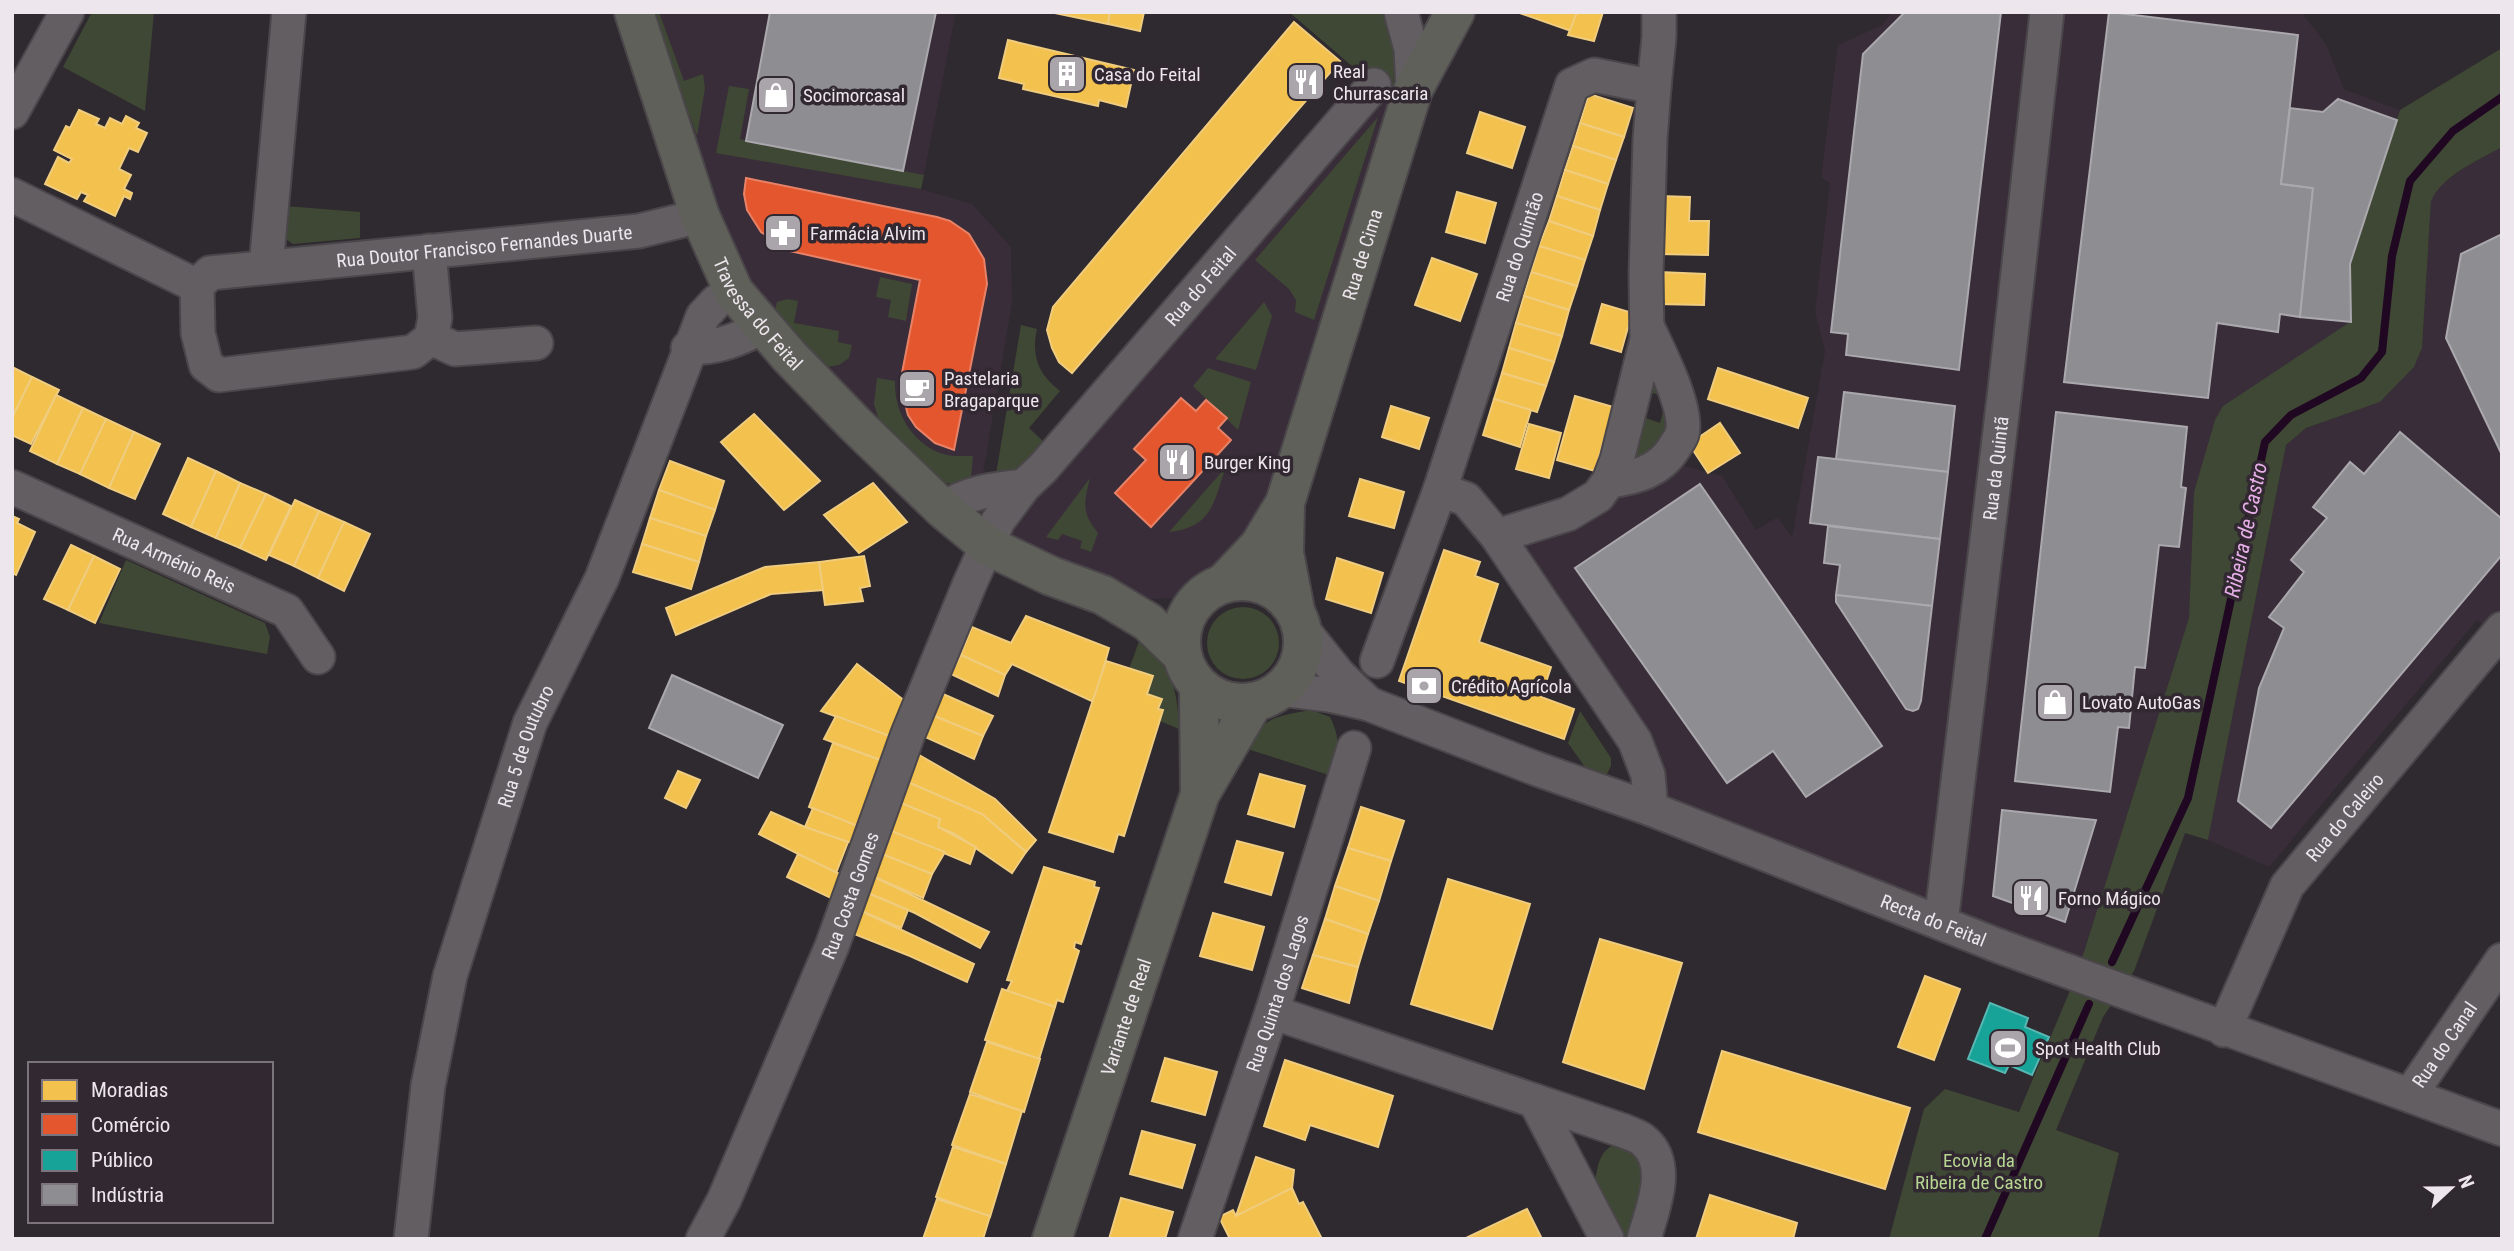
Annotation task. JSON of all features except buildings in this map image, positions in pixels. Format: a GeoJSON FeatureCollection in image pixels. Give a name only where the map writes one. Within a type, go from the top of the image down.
{"type":"FeatureCollection","features":[{"type":"Feature","properties":{"kind":"main road","name":"Travessa do Feital"},"geometry":{"type":"LineString","coordinates":[[634,12],[701,216],[734,292],[855,424],[943,509],[988,546]]}},
{"type":"Feature","properties":{"kind":"main road","name":"Rua de Cima"},"geometry":{"type":"LineString","coordinates":[[1212,589],[1259,546],[1285,503],[1413,90],[1455,12]]}},
{"type":"Feature","properties":{"kind":"main road","name":"Rua de Cima"},"geometry":{"type":"LineString","coordinates":[[1285,503],[1284,553],[1298,619]]}},
{"type":"Feature","properties":{"kind":"main road","name":"Recta do Feital"},"geometry":{"type":"LineString","coordinates":[[988,546],[1051,576],[1103,595],[1148,622],[1217,698],[1235,703],[1267,696]]}},
{"type":"Feature","properties":{"kind":"main road","name":"Recta do Feital"},"geometry":{"type":"LineString","coordinates":[[1103,595],[1158,598],[1249,582],[1267,585],[1282,594],[1298,619]]}},
{"type":"Feature","properties":{"kind":"main road"},"geometry":{"type":"LineString","coordinates":[[1191,671],[1183,625],[1212,589]]}},
{"type":"Feature","properties":{"kind":"main road"},"geometry":{"type":"LineString","coordinates":[[1267,696],[1292,679],[1301,666],[1304,650],[1298,619]]}},
{"type":"Feature","properties":{"kind":"main road","name":"Variante de Real"},"geometry":{"type":"LineString","coordinates":[[1191,671],[1200,794]]}},
{"type":"Feature","properties":{"kind":"main road","name":"Variante de Real"},"geometry":{"type":"LineString","coordinates":[[1052,1239],[1200,794],[1267,696]]}},
{"type":"Feature","properties":{"kind":"street"},"geometry":{"type":"LineString","coordinates":[[12,112],[67,12]]}},
{"type":"Feature","properties":{"kind":"street"},"geometry":{"type":"LineString","coordinates":[[266,267],[289,12]]}},
{"type":"Feature","properties":{"kind":"street"},"geometry":{"type":"LineString","coordinates":[[1401,12],[1411,49],[1413,90]]}},
{"type":"Feature","properties":{"kind":"street"},"geometry":{"type":"LineString","coordinates":[[1497,536],[1567,514],[1598,496],[1609,481],[1617,460],[1647,340],[1650,140],[1659,12]]}},
{"type":"Feature","properties":{"kind":"street","name":"Rua da Quintã"},"geometry":{"type":"LineString","coordinates":[[1941,923],[2047,12]]}},
{"type":"Feature","properties":{"kind":"street","name":"Rua do Quintão"},"geometry":{"type":"LineString","coordinates":[[1377,661],[1440,490],[1572,85],[1594,75],[1654,86]]}},
{"type":"Feature","properties":{"kind":"street","name":"Rua do Feital"},"geometry":{"type":"LineString","coordinates":[[988,546],[998,521],[1024,486],[1152,344],[1374,85]]}},
{"type":"Feature","properties":{"kind":"street"},"geometry":{"type":"LineString","coordinates":[[12,195],[197,286],[198,333],[206,365],[219,375],[413,352],[431,338],[435,318],[429,251]]}},
{"type":"Feature","properties":{"kind":"street","name":"Rua Doutor Francisco Fernandes Duarte"},"geometry":{"type":"LineString","coordinates":[[197,286],[210,272],[639,231],[701,216]]}},
{"type":"Feature","properties":{"kind":"street","name":"Rua 5 de Outubro"},"geometry":{"type":"LineString","coordinates":[[411,1239],[428,1086],[450,976],[530,723],[602,578],[688,348],[703,316],[717,301],[734,292]]}},
{"type":"Feature","properties":{"kind":"street"},"geometry":{"type":"LineString","coordinates":[[688,348],[728,344],[763,326]]}},
{"type":"Feature","properties":{"kind":"street"},"geometry":{"type":"LineString","coordinates":[[1609,481],[1635,478],[1666,461],[1682,433],[1681,408],[1674,386],[1647,326]]}},
{"type":"Feature","properties":{"kind":"street"},"geometry":{"type":"LineString","coordinates":[[431,338],[455,349],[536,343]]}},
{"type":"Feature","properties":{"kind":"street"},"geometry":{"type":"LineString","coordinates":[[943,509],[958,498],[980,491],[1024,486]]}},
{"type":"Feature","properties":{"kind":"street","name":"Rua Arménio Reis"},"geometry":{"type":"LineString","coordinates":[[12,487],[287,611],[318,657]]}},
{"type":"Feature","properties":{"kind":"street"},"geometry":{"type":"LineString","coordinates":[[1440,490],[1466,499],[1497,536],[1635,741],[1648,775],[1651,809]]}},
{"type":"Feature","properties":{"kind":"street","name":"Rua Costa Gomes"},"geometry":{"type":"LineString","coordinates":[[702,1238],[724,1200],[832,946],[905,741],[988,546]]}},
{"type":"Feature","properties":{"kind":"street","name":"Recta do Feital"},"geometry":{"type":"LineString","coordinates":[[1298,619],[1329,663],[1368,704]]}},
{"type":"Feature","properties":{"kind":"street","name":"Rua do Caleiro"},"geometry":{"type":"LineString","coordinates":[[2224,1030],[2287,886],[2502,629]]}},
{"type":"Feature","properties":{"kind":"street","name":"Recta do Feital"},"geometry":{"type":"LineString","coordinates":[[1267,696],[1329,695],[1368,704],[1536,769],[1651,809],[2224,1030],[2502,1129]]}},
{"type":"Feature","properties":{"kind":"street","name":"Rua Quinta dos Lagos"},"geometry":{"type":"LineString","coordinates":[[1195,1239],[1272,1012],[1354,748]]}},
{"type":"Feature","properties":{"kind":"street","name":"Rua do Canal"},"geometry":{"type":"LineString","coordinates":[[2410,1095],[2502,960]]}},
{"type":"Feature","properties":{"kind":"street"},"geometry":{"type":"LineString","coordinates":[[1272,1012],[1624,1131],[1644,1141],[1655,1157],[1659,1183],[1644,1239]]}},
{"type":"Feature","properties":{"kind":"street"},"geometry":{"type":"LineString","coordinates":[[1535,1101],[1607,1239]]}},
{"type":"Feature","properties":{"kind":"street"},"geometry":{"type":"LineString","coordinates":[[1580,1183],[1587,1154],[1599,1132],[1608,1126]]}},
{"type":"Feature","properties":{"kind":"shaded area"},"geometry":{"type":"Polygon","coordinates":[[[634,12],[956,12],[921,189],[972,204],[1011,247],[1012,303],[980,491],[958,498],[734,292],[634,12]]]}},
{"type":"Feature","properties":{"kind":"shaded area"},"geometry":{"type":"Polygon","coordinates":[[[1289,12],[1411,49],[1285,503],[1211,587],[1198,596],[1158,599],[1103,595],[988,546],[1374,84],[1289,12]]]}},
{"type":"Feature","properties":{"kind":"shaded area"},"geometry":{"type":"Polygon","coordinates":[[[1892,12],[2301,12],[2326,44],[2344,89],[2400,110],[2350,264],[2351,322],[2223,406],[2194,492],[2189,618],[2077,974],[1651,809],[1648,775],[1510,556],[1533,525],[1666,461],[1722,476],[1756,530],[1778,517],[1792,538],[1825,351],[1815,312],[1830,183],[1821,177],[1838,45],[1882,25],[1892,12]]]}},
{"type":"Feature","properties":{"kind":"shaded area"},"geometry":{"type":"Polygon","coordinates":[[[2502,147],[2502,639],[2477,620],[2269,867],[2208,840],[2286,445],[2306,428],[2380,402],[2414,367],[2422,348],[2431,201],[2436,189],[2465,167],[2502,147]]]}},
{"type":"Feature","properties":{"kind":"green space"},"geometry":{"type":"Polygon","coordinates":[[[92,12],[154,12],[145,111],[63,67],[92,12]]]}},
{"type":"Feature","properties":{"kind":"green space"},"geometry":{"type":"Polygon","coordinates":[[[652,12],[659,12],[684,81],[703,74],[705,88],[697,136],[652,12]]]}},
{"type":"Feature","properties":{"kind":"green space"},"geometry":{"type":"Polygon","coordinates":[[[1289,12],[1388,12],[1394,47],[1392,106],[1374,85],[1289,12]]]}},
{"type":"Feature","properties":{"kind":"green space","name":"Ecovia da Ribeira de Castro"},"geometry":{"type":"Polygon","coordinates":[[[2502,48],[2502,147],[2452,176],[2431,201],[2422,348],[2414,367],[2380,402],[2306,428],[2286,445],[2208,840],[2185,833],[2134,971],[2103,1017],[2056,1130],[2119,1153],[2098,1239],[1889,1239],[1924,1109],[1945,1089],[2019,1112],[2077,974],[2189,618],[2194,492],[2215,420],[2223,406],[2350,322],[2350,264],[2400,110],[2502,48]]]}},
{"type":"Feature","properties":{"kind":"green space"},"geometry":{"type":"Polygon","coordinates":[[[729,86],[749,89],[740,139],[924,175],[921,189],[716,153],[729,86]]]}},
{"type":"Feature","properties":{"kind":"green space"},"geometry":{"type":"Polygon","coordinates":[[[1378,117],[1314,320],[1295,312],[1296,300],[1289,289],[1255,260],[1378,117]]]}},
{"type":"Feature","properties":{"kind":"green space"},"geometry":{"type":"Polygon","coordinates":[[[285,206],[360,212],[360,238],[293,244],[283,237],[285,206]]]}},
{"type":"Feature","properties":{"kind":"green space"},"geometry":{"type":"Polygon","coordinates":[[[880,277],[912,284],[906,321],[888,317],[891,300],[876,297],[880,277]]]}},
{"type":"Feature","properties":{"kind":"green space"},"geometry":{"type":"Polygon","coordinates":[[[787,299],[798,301],[794,323],[839,331],[838,342],[852,345],[849,358],[839,365],[827,367],[815,364],[774,314],[777,302],[787,299]]]}},
{"type":"Feature","properties":{"kind":"green space"},"geometry":{"type":"Polygon","coordinates":[[[1264,302],[1272,316],[1256,370],[1215,359],[1264,302]]]}},
{"type":"Feature","properties":{"kind":"green space"},"geometry":{"type":"Polygon","coordinates":[[[1021,325],[1037,329],[1035,348],[1038,364],[1046,378],[1060,391],[1029,428],[1046,444],[1015,469],[996,474],[1021,325]]]}},
{"type":"Feature","properties":{"kind":"green space"},"geometry":{"type":"Polygon","coordinates":[[[1208,368],[1251,382],[1238,430],[1193,386],[1208,368]]]}},
{"type":"Feature","properties":{"kind":"green space"},"geometry":{"type":"Polygon","coordinates":[[[1656,370],[1671,403],[1668,447],[1627,470],[1643,417],[1660,423],[1667,398],[1650,392],[1656,370]]]}},
{"type":"Feature","properties":{"kind":"green space"},"geometry":{"type":"Polygon","coordinates":[[[877,378],[895,381],[901,414],[921,441],[944,454],[973,456],[970,487],[946,483],[922,473],[882,430],[874,404],[877,378]]]}},
{"type":"Feature","properties":{"kind":"green space"},"geometry":{"type":"Polygon","coordinates":[[[1226,467],[1214,502],[1203,519],[1195,525],[1169,532],[1226,467]]]}},
{"type":"Feature","properties":{"kind":"green space"},"geometry":{"type":"Polygon","coordinates":[[[1090,478],[1085,507],[1098,533],[1091,552],[1080,548],[1082,541],[1062,534],[1058,540],[1046,537],[1090,478]]]}},
{"type":"Feature","properties":{"kind":"green space"},"geometry":{"type":"Polygon","coordinates":[[[126,560],[265,623],[270,637],[267,654],[99,623],[126,560]]]}},
{"type":"Feature","properties":{"kind":"green space"},"geometry":{"type":"Polygon","coordinates":[[[1243,607],[1263,613],[1273,623],[1279,643],[1273,663],[1263,673],[1243,679],[1223,673],[1213,663],[1207,643],[1213,623],[1223,613],[1243,607]]]}},
{"type":"Feature","properties":{"kind":"green space"},"geometry":{"type":"Polygon","coordinates":[[[1141,636],[1166,668],[1177,701],[1179,729],[1160,721],[1163,711],[1158,709],[1162,699],[1147,694],[1152,676],[1129,669],[1141,636]]]}},
{"type":"Feature","properties":{"kind":"green space"},"geometry":{"type":"Polygon","coordinates":[[[1311,710],[1330,717],[1336,733],[1336,752],[1329,775],[1241,747],[1272,720],[1311,710]]]}},
{"type":"Feature","properties":{"kind":"green space"},"geometry":{"type":"Polygon","coordinates":[[[1580,711],[1611,758],[1607,774],[1598,778],[1587,770],[1568,743],[1580,711]]]}},
{"type":"Feature","properties":{"kind":"green space"},"geometry":{"type":"Polygon","coordinates":[[[1619,1142],[1636,1149],[1647,1177],[1627,1239],[1595,1181],[1604,1153],[1619,1142]]]}},
{"type":"Feature","properties":{"kind":"waterway","name":"Ribeira de Castro"},"geometry":{"type":"LineString","coordinates":[[2112,962],[2188,798],[2265,442],[2291,415],[2361,378],[2382,352],[2392,256],[2410,181],[2453,131],[2502,97]]}},
{"type":"Feature","properties":{"kind":"waterway","name":"Ribeira de Castro"},"geometry":{"type":"LineString","coordinates":[[1985,1239],[2089,1004]]}},
{"type":"Feature","properties":{"kind":"place","name":"Casa do Feital"},"geometry":{"type":"Point","coordinates":[1067,74]}},
{"type":"Feature","properties":{"kind":"place","name":"Real Churrascaria"},"geometry":{"type":"Point","coordinates":[1306,82]}},
{"type":"Feature","properties":{"kind":"place","name":"Socimorcasal"},"geometry":{"type":"Point","coordinates":[776,95]}},
{"type":"Feature","properties":{"kind":"place","name":"Farmácia Alvim"},"geometry":{"type":"Point","coordinates":[783,233]}},
{"type":"Feature","properties":{"kind":"place","name":"Pastelaria Bragaparque"},"geometry":{"type":"Point","coordinates":[917,389]}},
{"type":"Feature","properties":{"kind":"place","name":"Burger King"},"geometry":{"type":"Point","coordinates":[1177,462]}},
{"type":"Feature","properties":{"kind":"place","name":"Crédito Agrícola"},"geometry":{"type":"Point","coordinates":[1424,686]}},
{"type":"Feature","properties":{"kind":"place","name":"Lovato AutoGas"},"geometry":{"type":"Point","coordinates":[2055,702]}},
{"type":"Feature","properties":{"kind":"place","name":"Forno Mágico"},"geometry":{"type":"Point","coordinates":[2031,898]}},
{"type":"Feature","properties":{"kind":"place","name":"Spot Health Club"},"geometry":{"type":"Point","coordinates":[2008,1048]}}]}
